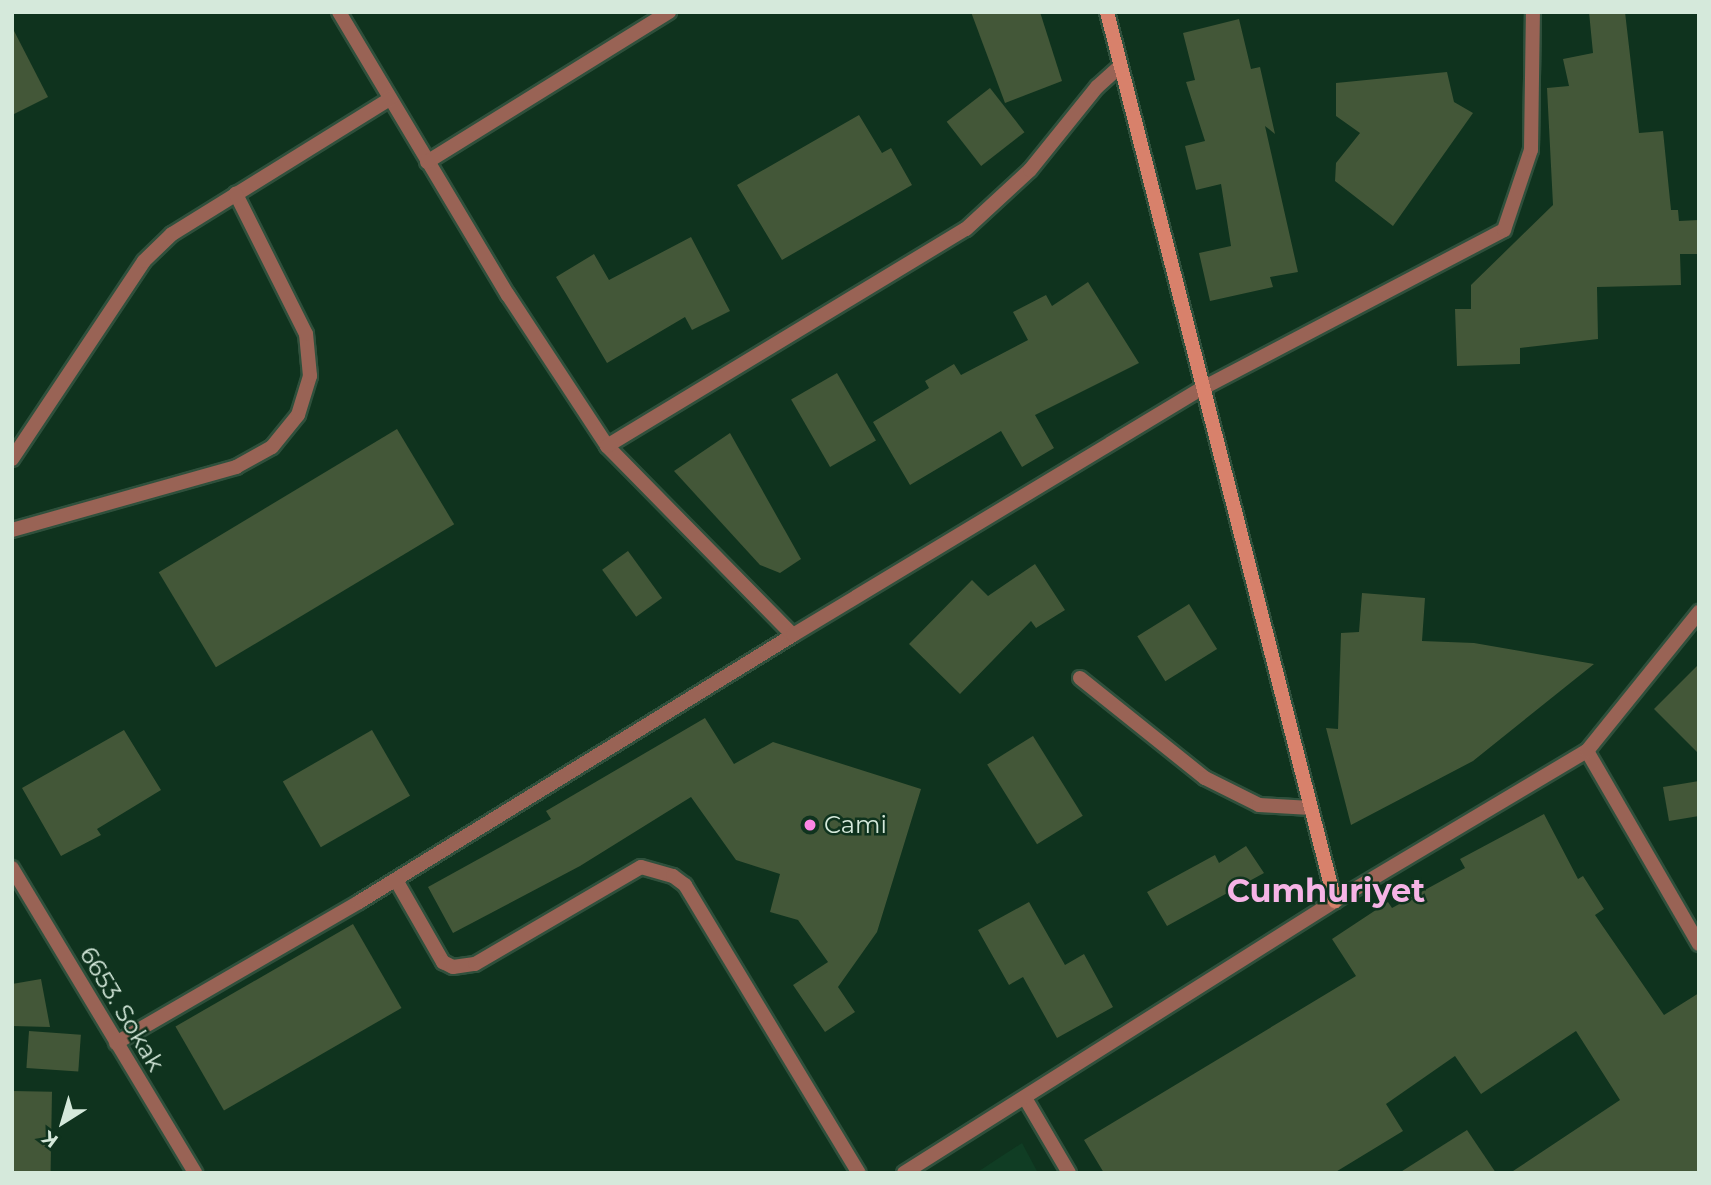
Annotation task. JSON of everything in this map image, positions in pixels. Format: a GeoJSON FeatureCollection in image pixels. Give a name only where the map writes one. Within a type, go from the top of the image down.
{"type":"FeatureCollection","features":[{"type":"Feature","properties":{"kind":"street"},"geometry":{"type":"LineString","coordinates":[[338,12],[427,162],[607,446],[793,635]]}},
{"type":"Feature","properties":{"kind":"street"},"geometry":{"type":"LineString","coordinates":[[427,162],[670,12]]}},
{"type":"Feature","properties":{"kind":"street"},"geometry":{"type":"LineString","coordinates":[[1107,12],[1335,901]]}},
{"type":"Feature","properties":{"kind":"street"},"geometry":{"type":"LineString","coordinates":[[116,1043],[396,880],[793,635],[1203,388],[1504,230],[1531,150],[1534,12]]}},
{"type":"Feature","properties":{"kind":"street"},"geometry":{"type":"LineString","coordinates":[[607,446],[966,229],[1030,170],[1097,87],[1120,66]]}},
{"type":"Feature","properties":{"kind":"street"},"geometry":{"type":"LineString","coordinates":[[12,459],[144,261],[172,234],[390,99]]}},
{"type":"Feature","properties":{"kind":"street"},"geometry":{"type":"LineString","coordinates":[[12,530],[236,467],[272,447],[299,415],[310,376],[306,334],[236,194]]}},
{"type":"Feature","properties":{"kind":"street"},"geometry":{"type":"LineString","coordinates":[[904,1173],[1335,901],[1587,751],[1699,612]]}},
{"type":"Feature","properties":{"kind":"street"},"geometry":{"type":"LineString","coordinates":[[1080,678],[1205,778],[1259,804],[1311,808]]}},
{"type":"Feature","properties":{"kind":"street"},"geometry":{"type":"LineString","coordinates":[[1587,751],[1699,944]]}},
{"type":"Feature","properties":{"kind":"street"},"geometry":{"type":"LineString","coordinates":[[396,880],[443,962],[453,967],[475,964],[641,867],[673,876],[685,885],[859,1173]]}},
{"type":"Feature","properties":{"kind":"street","name":"6653. Sokak"},"geometry":{"type":"LineString","coordinates":[[12,868],[195,1173]]}},
{"type":"Feature","properties":{"kind":"street"},"geometry":{"type":"LineString","coordinates":[[1025,1098],[1069,1173]]}},
{"type":"Feature","properties":{"kind":"shaded area"},"geometry":{"type":"Polygon","coordinates":[[[1022,1143],[1038,1173],[976,1173],[1022,1143]]]}},
{"type":"Feature","properties":{"kind":"building"},"geometry":{"type":"Polygon","coordinates":[[[971,12],[1040,12],[1062,81],[1005,103],[971,12]]]}},
{"type":"Feature","properties":{"kind":"building"},"geometry":{"type":"Polygon","coordinates":[[[1589,12],[1625,12],[1639,133],[1663,131],[1671,210],[1678,210],[1679,221],[1699,220],[1699,254],[1680,254],[1681,285],[1597,287],[1598,339],[1520,348],[1520,364],[1457,366],[1455,309],[1471,309],[1471,285],[1553,205],[1547,88],[1569,86],[1563,59],[1593,53],[1589,12]]]}},
{"type":"Feature","properties":{"kind":"building"},"geometry":{"type":"Polygon","coordinates":[[[1239,19],[1251,69],[1260,67],[1275,134],[1265,126],[1298,272],[1270,277],[1273,287],[1210,301],[1199,253],[1231,246],[1221,184],[1196,190],[1185,146],[1205,141],[1186,82],[1195,80],[1183,33],[1239,19]]]}},
{"type":"Feature","properties":{"kind":"building"},"geometry":{"type":"Polygon","coordinates":[[[12,27],[48,97],[12,115],[12,27]]]}},
{"type":"Feature","properties":{"kind":"building"},"geometry":{"type":"Polygon","coordinates":[[[1447,72],[1454,102],[1473,113],[1393,226],[1335,181],[1336,163],[1360,133],[1336,116],[1336,83],[1447,72]]]}},
{"type":"Feature","properties":{"kind":"building"},"geometry":{"type":"Polygon","coordinates":[[[990,88],[1024,132],[981,166],[947,122],[990,88]]]}},
{"type":"Feature","properties":{"kind":"building"},"geometry":{"type":"Polygon","coordinates":[[[859,115],[882,153],[891,148],[912,185],[782,260],[737,185],[859,115]]]}},
{"type":"Feature","properties":{"kind":"building"},"geometry":{"type":"Polygon","coordinates":[[[691,237],[730,311],[692,330],[685,317],[607,363],[556,277],[594,254],[609,280],[691,237]]]}},
{"type":"Feature","properties":{"kind":"building"},"geometry":{"type":"Polygon","coordinates":[[[1088,282],[1139,363],[1035,415],[1054,448],[1022,467],[1001,431],[910,485],[873,422],[929,388],[925,381],[954,364],[961,375],[1028,340],[1013,312],[1046,295],[1052,306],[1088,282]]]}},
{"type":"Feature","properties":{"kind":"building"},"geometry":{"type":"Polygon","coordinates":[[[837,373],[876,441],[830,467],[791,400],[837,373]]]}},
{"type":"Feature","properties":{"kind":"building"},"geometry":{"type":"Polygon","coordinates":[[[397,429],[454,524],[216,667],[159,572],[397,429]]]}},
{"type":"Feature","properties":{"kind":"building"},"geometry":{"type":"Polygon","coordinates":[[[730,433],[801,559],[780,573],[760,565],[674,471],[730,433]]]}},
{"type":"Feature","properties":{"kind":"building"},"geometry":{"type":"Polygon","coordinates":[[[628,551],[662,598],[636,617],[602,570],[628,551]]]}},
{"type":"Feature","properties":{"kind":"building"},"geometry":{"type":"Polygon","coordinates":[[[1035,564],[1065,610],[1036,628],[1031,621],[960,694],[909,644],[972,580],[988,596],[1035,564]]]}},
{"type":"Feature","properties":{"kind":"building"},"geometry":{"type":"Polygon","coordinates":[[[1362,593],[1425,598],[1422,641],[1474,643],[1594,664],[1473,761],[1351,825],[1326,728],[1338,729],[1341,633],[1359,632],[1362,593]]]}},
{"type":"Feature","properties":{"kind":"building"},"geometry":{"type":"Polygon","coordinates":[[[1189,604],[1217,649],[1165,681],[1137,636],[1189,604]]]}},
{"type":"Feature","properties":{"kind":"building"},"geometry":{"type":"Polygon","coordinates":[[[1699,664],[1699,754],[1654,709],[1699,664]]]}},
{"type":"Feature","properties":{"kind":"building"},"geometry":{"type":"Polygon","coordinates":[[[705,718],[734,764],[773,742],[921,789],[877,932],[838,987],[855,1012],[825,1032],[793,985],[828,962],[798,920],[770,912],[780,874],[736,860],[691,797],[580,866],[453,933],[428,887],[551,819],[546,811],[705,718]]]}},
{"type":"Feature","properties":{"kind":"building"},"geometry":{"type":"Polygon","coordinates":[[[124,730],[161,790],[97,829],[101,835],[61,856],[22,788],[124,730]]]}},
{"type":"Feature","properties":{"kind":"building"},"geometry":{"type":"Polygon","coordinates":[[[372,730],[410,796],[321,847],[283,782],[372,730]]]}},
{"type":"Feature","properties":{"kind":"building"},"geometry":{"type":"Polygon","coordinates":[[[1033,736],[1083,816],[1037,844],[987,765],[1033,736]]]}},
{"type":"Feature","properties":{"kind":"building"},"geometry":{"type":"Polygon","coordinates":[[[1699,781],[1699,816],[1669,821],[1663,787],[1699,781]]]}},
{"type":"Feature","properties":{"kind":"building"},"geometry":{"type":"Polygon","coordinates":[[[1544,814],[1578,879],[1583,876],[1604,909],[1595,915],[1664,1015],[1699,993],[1699,1173],[1510,1173],[1620,1100],[1576,1031],[1481,1094],[1455,1056],[1386,1104],[1403,1131],[1334,1173],[1104,1173],[1084,1140],[1356,976],[1332,939],[1388,902],[1392,908],[1465,868],[1460,859],[1544,814]]]}},
{"type":"Feature","properties":{"kind":"building"},"geometry":{"type":"Polygon","coordinates":[[[1246,846],[1264,873],[1167,926],[1147,892],[1215,855],[1219,863],[1246,846]]]}},
{"type":"Feature","properties":{"kind":"building"},"geometry":{"type":"Polygon","coordinates":[[[1029,902],[1065,965],[1084,954],[1113,1007],[1057,1038],[1023,977],[1009,985],[978,930],[1029,902]]]}},
{"type":"Feature","properties":{"kind":"building"},"geometry":{"type":"Polygon","coordinates":[[[353,924],[402,1008],[224,1111],[175,1026],[353,924]]]}},
{"type":"Feature","properties":{"kind":"building"},"geometry":{"type":"Polygon","coordinates":[[[41,979],[50,1027],[12,1026],[12,984],[41,979]]]}},
{"type":"Feature","properties":{"kind":"building"},"geometry":{"type":"Polygon","coordinates":[[[29,1031],[81,1035],[78,1072],[26,1068],[29,1031]]]}},
{"type":"Feature","properties":{"kind":"building"},"geometry":{"type":"Polygon","coordinates":[[[12,1091],[52,1092],[51,1173],[12,1173],[12,1091]]]}},
{"type":"Feature","properties":{"kind":"building"},"geometry":{"type":"Polygon","coordinates":[[[1467,1130],[1496,1173],[1399,1173],[1467,1130]]]}},
{"type":"Feature","properties":{"kind":"place","name":"Cami"},"geometry":{"type":"Point","coordinates":[810,825]}},
{"type":"Feature","properties":{"kind":"district","name":"Cumhuriyet"},"geometry":{"type":"Point","coordinates":[1326,891]}}]}
